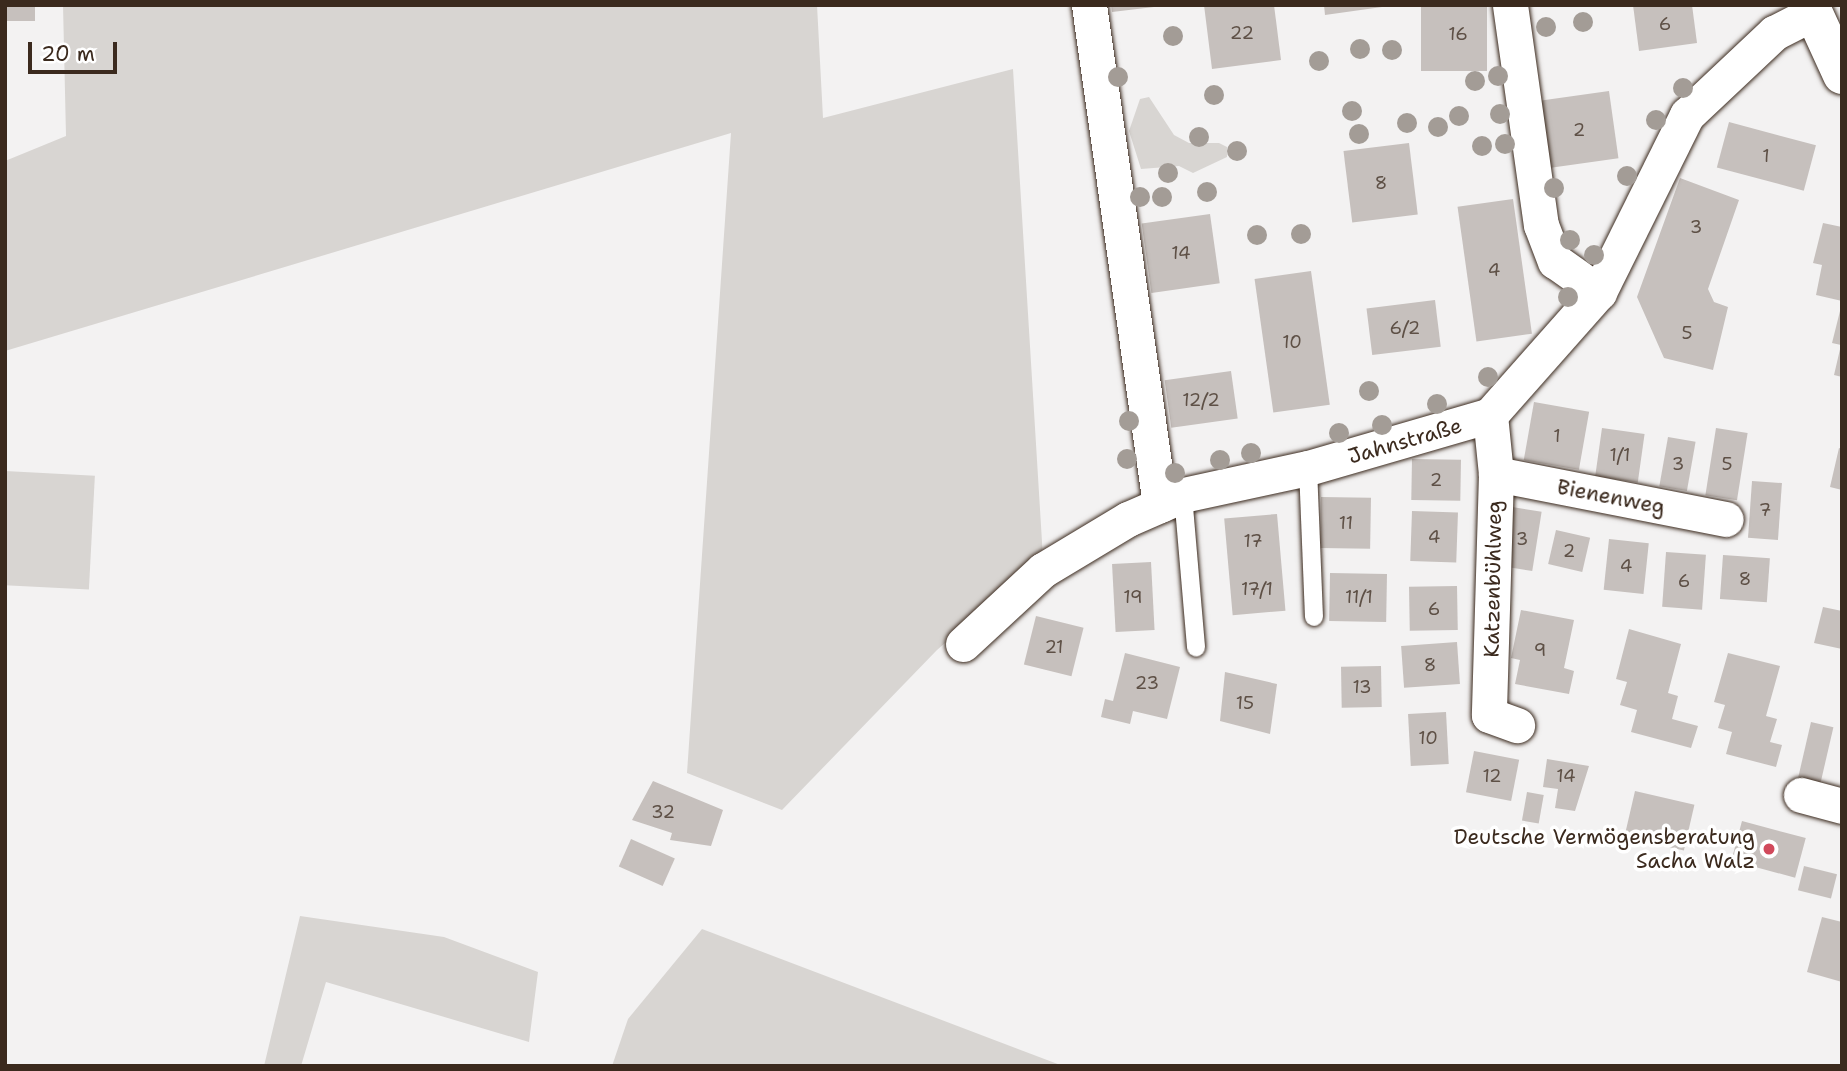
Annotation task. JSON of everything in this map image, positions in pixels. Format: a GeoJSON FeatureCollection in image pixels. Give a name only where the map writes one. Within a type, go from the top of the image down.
{"type":"FeatureCollection","features":[{"type":"Feature","properties":{"kind":"main road"},"geometry":{"type":"LineString","coordinates":[[1811,9],[1841,72]]}},
{"type":"Feature","properties":{"kind":"street"},"geometry":{"type":"LineString","coordinates":[[1089,5],[1171,500]]}},
{"type":"Feature","properties":{"kind":"street"},"geometry":{"type":"LineString","coordinates":[[1510,5],[1541,225],[1555,261],[1599,292]]}},
{"type":"Feature","properties":{"kind":"street","name":"Jahnstraße"},"geometry":{"type":"LineString","coordinates":[[963,644],[1043,570],[1171,500],[1308,468],[1490,415],[1599,292],[1687,115],[1774,33],[1811,9]]}},
{"type":"Feature","properties":{"kind":"street","name":"Katzenbühlweg"},"geometry":{"type":"LineString","coordinates":[[1490,415],[1496,474],[1489,715],[1517,725]]}},
{"type":"Feature","properties":{"kind":"street","name":"Bienenweg"},"geometry":{"type":"LineString","coordinates":[[1496,474],[1726,519]]}},
{"type":"Feature","properties":{"kind":"street"},"geometry":{"type":"LineString","coordinates":[[1801,795],[1842,806]]}},
{"type":"Feature","properties":{"kind":"lane"},"geometry":{"type":"LineString","coordinates":[[1308,468],[1314,617]]}},
{"type":"Feature","properties":{"kind":"lane"},"geometry":{"type":"LineString","coordinates":[[1171,500],[1196,647]]}},
{"type":"Feature","properties":{"kind":"shaded area"},"geometry":{"type":"Polygon","coordinates":[[[63,5],[817,5],[823,118],[1013,69],[1043,558],[937,650],[782,810],[687,773],[731,133],[5,351],[5,161],[66,136],[63,5]]]}},
{"type":"Feature","properties":{"kind":"shaded area"},"geometry":{"type":"Polygon","coordinates":[[[1149,97],[1174,135],[1189,143],[1219,143],[1227,147],[1227,157],[1193,173],[1179,166],[1141,169],[1129,131],[1140,99],[1149,97]]]}},
{"type":"Feature","properties":{"kind":"shaded area"},"geometry":{"type":"Polygon","coordinates":[[[5,471],[95,476],[89,590],[5,585],[5,471]]]}},
{"type":"Feature","properties":{"kind":"shaded area"},"geometry":{"type":"Polygon","coordinates":[[[300,916],[444,937],[538,972],[529,1042],[326,982],[301,1066],[264,1066],[300,916]]]}},
{"type":"Feature","properties":{"kind":"shaded area"},"geometry":{"type":"Polygon","coordinates":[[[702,929],[1063,1066],[612,1066],[628,1019],[702,929]]]}},
{"type":"Feature","properties":{"kind":"building"},"geometry":{"type":"Polygon","coordinates":[[[5,5],[35,5],[35,21],[5,21],[5,5]]]}},
{"type":"Feature","properties":{"kind":"building"},"geometry":{"type":"Polygon","coordinates":[[[1111,5],[1153,5],[1154,7],[1112,12],[1111,5]]]}},
{"type":"Feature","properties":{"kind":"building"},"geometry":{"type":"Polygon","coordinates":[[[1204,5],[1274,5],[1281,60],[1212,69],[1204,5]]]}},
{"type":"Feature","properties":{"kind":"building"},"geometry":{"type":"Polygon","coordinates":[[[1324,5],[1382,5],[1382,7],[1325,15],[1324,5]]]}},
{"type":"Feature","properties":{"kind":"building"},"geometry":{"type":"Polygon","coordinates":[[[1421,5],[1487,5],[1487,71],[1421,71],[1421,5]]]}},
{"type":"Feature","properties":{"kind":"building"},"geometry":{"type":"Polygon","coordinates":[[[1633,5],[1692,5],[1697,43],[1639,51],[1633,5]]]}},
{"type":"Feature","properties":{"kind":"building"},"geometry":{"type":"Polygon","coordinates":[[[1609,91],[1618,158],[1549,168],[1540,101],[1609,91]]]}},
{"type":"Feature","properties":{"kind":"building"},"geometry":{"type":"Polygon","coordinates":[[[1729,122],[1816,145],[1804,191],[1717,167],[1729,122]]]}},
{"type":"Feature","properties":{"kind":"building"},"geometry":{"type":"Polygon","coordinates":[[[1409,143],[1418,214],[1352,223],[1343,151],[1409,143]]]}},
{"type":"Feature","properties":{"kind":"building"},"geometry":{"type":"Polygon","coordinates":[[[1680,178],[1739,200],[1708,289],[1714,302],[1728,307],[1713,370],[1664,358],[1637,297],[1680,178]]]}},
{"type":"Feature","properties":{"kind":"building"},"geometry":{"type":"Polygon","coordinates":[[[1513,199],[1532,334],[1476,341],[1458,207],[1513,199]]]}},
{"type":"Feature","properties":{"kind":"building"},"geometry":{"type":"Polygon","coordinates":[[[1210,214],[1220,283],[1151,293],[1142,224],[1210,214]]]}},
{"type":"Feature","properties":{"kind":"building"},"geometry":{"type":"Polygon","coordinates":[[[1823,223],[1842,227],[1842,301],[1816,295],[1822,265],[1813,263],[1823,223]]]}},
{"type":"Feature","properties":{"kind":"building"},"geometry":{"type":"Polygon","coordinates":[[[1311,271],[1330,405],[1273,413],[1255,279],[1311,271]]]}},
{"type":"Feature","properties":{"kind":"building"},"geometry":{"type":"Polygon","coordinates":[[[1435,300],[1441,347],[1372,355],[1367,308],[1435,300]]]}},
{"type":"Feature","properties":{"kind":"building"},"geometry":{"type":"Polygon","coordinates":[[[1842,303],[1842,377],[1834,375],[1841,345],[1832,343],[1842,303]]]}},
{"type":"Feature","properties":{"kind":"building"},"geometry":{"type":"Polygon","coordinates":[[[1231,371],[1238,419],[1171,428],[1165,380],[1231,371]]]}},
{"type":"Feature","properties":{"kind":"building"},"geometry":{"type":"Polygon","coordinates":[[[1534,402],[1589,412],[1579,470],[1524,460],[1534,402]]]}},
{"type":"Feature","properties":{"kind":"building"},"geometry":{"type":"Polygon","coordinates":[[[1602,428],[1645,434],[1638,483],[1595,477],[1602,428]]]}},
{"type":"Feature","properties":{"kind":"building"},"geometry":{"type":"Polygon","coordinates":[[[1716,428],[1748,433],[1737,500],[1705,495],[1716,428]]]}},
{"type":"Feature","properties":{"kind":"building"},"geometry":{"type":"Polygon","coordinates":[[[1668,437],[1696,442],[1687,491],[1659,486],[1668,437]]]}},
{"type":"Feature","properties":{"kind":"building"},"geometry":{"type":"Polygon","coordinates":[[[1839,448],[1842,449],[1842,490],[1830,487],[1839,448]]]}},
{"type":"Feature","properties":{"kind":"building"},"geometry":{"type":"Polygon","coordinates":[[[1412,459],[1461,460],[1460,501],[1411,500],[1412,459]]]}},
{"type":"Feature","properties":{"kind":"building"},"geometry":{"type":"Polygon","coordinates":[[[1752,481],[1782,483],[1778,540],[1748,538],[1752,481]]]}},
{"type":"Feature","properties":{"kind":"building"},"geometry":{"type":"Polygon","coordinates":[[[1321,497],[1371,498],[1370,549],[1320,548],[1321,497]]]}},
{"type":"Feature","properties":{"kind":"building"},"geometry":{"type":"Polygon","coordinates":[[[1512,507],[1542,512],[1532,571],[1503,566],[1512,507]]]}},
{"type":"Feature","properties":{"kind":"building"},"geometry":{"type":"Polygon","coordinates":[[[1412,511],[1458,513],[1456,563],[1410,561],[1412,511]]]}},
{"type":"Feature","properties":{"kind":"building"},"geometry":{"type":"Polygon","coordinates":[[[1277,514],[1285,611],[1233,615],[1224,519],[1277,514]]]}},
{"type":"Feature","properties":{"kind":"building"},"geometry":{"type":"Polygon","coordinates":[[[1556,530],[1590,538],[1582,572],[1548,564],[1556,530]]]}},
{"type":"Feature","properties":{"kind":"building"},"geometry":{"type":"Polygon","coordinates":[[[1609,539],[1649,543],[1643,594],[1604,590],[1609,539]]]}},
{"type":"Feature","properties":{"kind":"building"},"geometry":{"type":"Polygon","coordinates":[[[1666,552],[1706,555],[1702,610],[1662,607],[1666,552]]]}},
{"type":"Feature","properties":{"kind":"building"},"geometry":{"type":"Polygon","coordinates":[[[1723,555],[1770,558],[1767,602],[1720,599],[1723,555]]]}},
{"type":"Feature","properties":{"kind":"building"},"geometry":{"type":"Polygon","coordinates":[[[1151,562],[1155,630],[1116,632],[1112,564],[1151,562]]]}},
{"type":"Feature","properties":{"kind":"building"},"geometry":{"type":"Polygon","coordinates":[[[1330,573],[1387,574],[1386,622],[1329,621],[1330,573]]]}},
{"type":"Feature","properties":{"kind":"building"},"geometry":{"type":"Polygon","coordinates":[[[1457,586],[1458,630],[1410,631],[1409,587],[1457,586]]]}},
{"type":"Feature","properties":{"kind":"building"},"geometry":{"type":"Polygon","coordinates":[[[1823,607],[1842,611],[1842,649],[1814,643],[1823,607]]]}},
{"type":"Feature","properties":{"kind":"building"},"geometry":{"type":"Polygon","coordinates":[[[1521,610],[1574,620],[1564,668],[1574,671],[1569,694],[1515,684],[1520,660],[1511,658],[1521,610]]]}},
{"type":"Feature","properties":{"kind":"building"},"geometry":{"type":"Polygon","coordinates":[[[1036,616],[1084,628],[1071,676],[1024,665],[1036,616]]]}},
{"type":"Feature","properties":{"kind":"building"},"geometry":{"type":"Polygon","coordinates":[[[1629,629],[1681,644],[1668,693],[1678,696],[1672,719],[1698,726],[1691,748],[1631,732],[1637,710],[1620,705],[1627,682],[1616,679],[1629,629]]]}},
{"type":"Feature","properties":{"kind":"building"},"geometry":{"type":"Polygon","coordinates":[[[1457,642],[1460,684],[1404,688],[1401,646],[1457,642]]]}},
{"type":"Feature","properties":{"kind":"building"},"geometry":{"type":"Polygon","coordinates":[[[1125,653],[1180,667],[1167,719],[1133,711],[1130,724],[1101,717],[1105,699],[1113,701],[1125,653]]]}},
{"type":"Feature","properties":{"kind":"building"},"geometry":{"type":"Polygon","coordinates":[[[1728,653],[1780,666],[1766,716],[1777,719],[1770,742],[1782,745],[1776,767],[1726,754],[1732,732],[1718,728],[1725,705],[1714,702],[1728,653]]]}},
{"type":"Feature","properties":{"kind":"building"},"geometry":{"type":"Polygon","coordinates":[[[1381,666],[1382,707],[1342,708],[1341,667],[1381,666]]]}},
{"type":"Feature","properties":{"kind":"building"},"geometry":{"type":"Polygon","coordinates":[[[1225,672],[1277,684],[1270,734],[1220,721],[1225,672]]]}},
{"type":"Feature","properties":{"kind":"building"},"geometry":{"type":"Polygon","coordinates":[[[1446,712],[1449,764],[1411,766],[1408,714],[1446,712]]]}},
{"type":"Feature","properties":{"kind":"building"},"geometry":{"type":"Polygon","coordinates":[[[1811,722],[1833,727],[1820,786],[1798,780],[1811,722]]]}},
{"type":"Feature","properties":{"kind":"building"},"geometry":{"type":"Polygon","coordinates":[[[1474,751],[1519,760],[1511,801],[1466,792],[1474,751]]]}},
{"type":"Feature","properties":{"kind":"building"},"geometry":{"type":"Polygon","coordinates":[[[1547,759],[1589,766],[1575,811],[1555,808],[1558,789],[1543,787],[1547,759]]]}},
{"type":"Feature","properties":{"kind":"building"},"geometry":{"type":"Polygon","coordinates":[[[653,781],[723,810],[711,846],[670,840],[672,833],[632,820],[653,781]]]}},
{"type":"Feature","properties":{"kind":"building"},"geometry":{"type":"Polygon","coordinates":[[[1635,791],[1694,805],[1684,851],[1624,837],[1635,791]]]}},
{"type":"Feature","properties":{"kind":"building"},"geometry":{"type":"Polygon","coordinates":[[[1527,792],[1544,795],[1539,824],[1522,821],[1527,792]]]}},
{"type":"Feature","properties":{"kind":"building","name":"Deutsche Vermögensberatung Sacha Walz"},"geometry":{"type":"Polygon","coordinates":[[[1742,821],[1806,838],[1795,878],[1731,861],[1742,821]]]}},
{"type":"Feature","properties":{"kind":"building"},"geometry":{"type":"Polygon","coordinates":[[[631,839],[675,859],[663,886],[619,866],[631,839]]]}},
{"type":"Feature","properties":{"kind":"building"},"geometry":{"type":"Polygon","coordinates":[[[1804,866],[1837,874],[1831,898],[1798,890],[1804,866]]]}},
{"type":"Feature","properties":{"kind":"building"},"geometry":{"type":"Polygon","coordinates":[[[1822,917],[1842,922],[1842,982],[1807,972],[1822,917]]]}},
{"type":"Feature","properties":{"kind":"place","name":"Deutsche Vermögensberatung Sacha Walz"},"geometry":{"type":"Point","coordinates":[1769,849]}}]}
